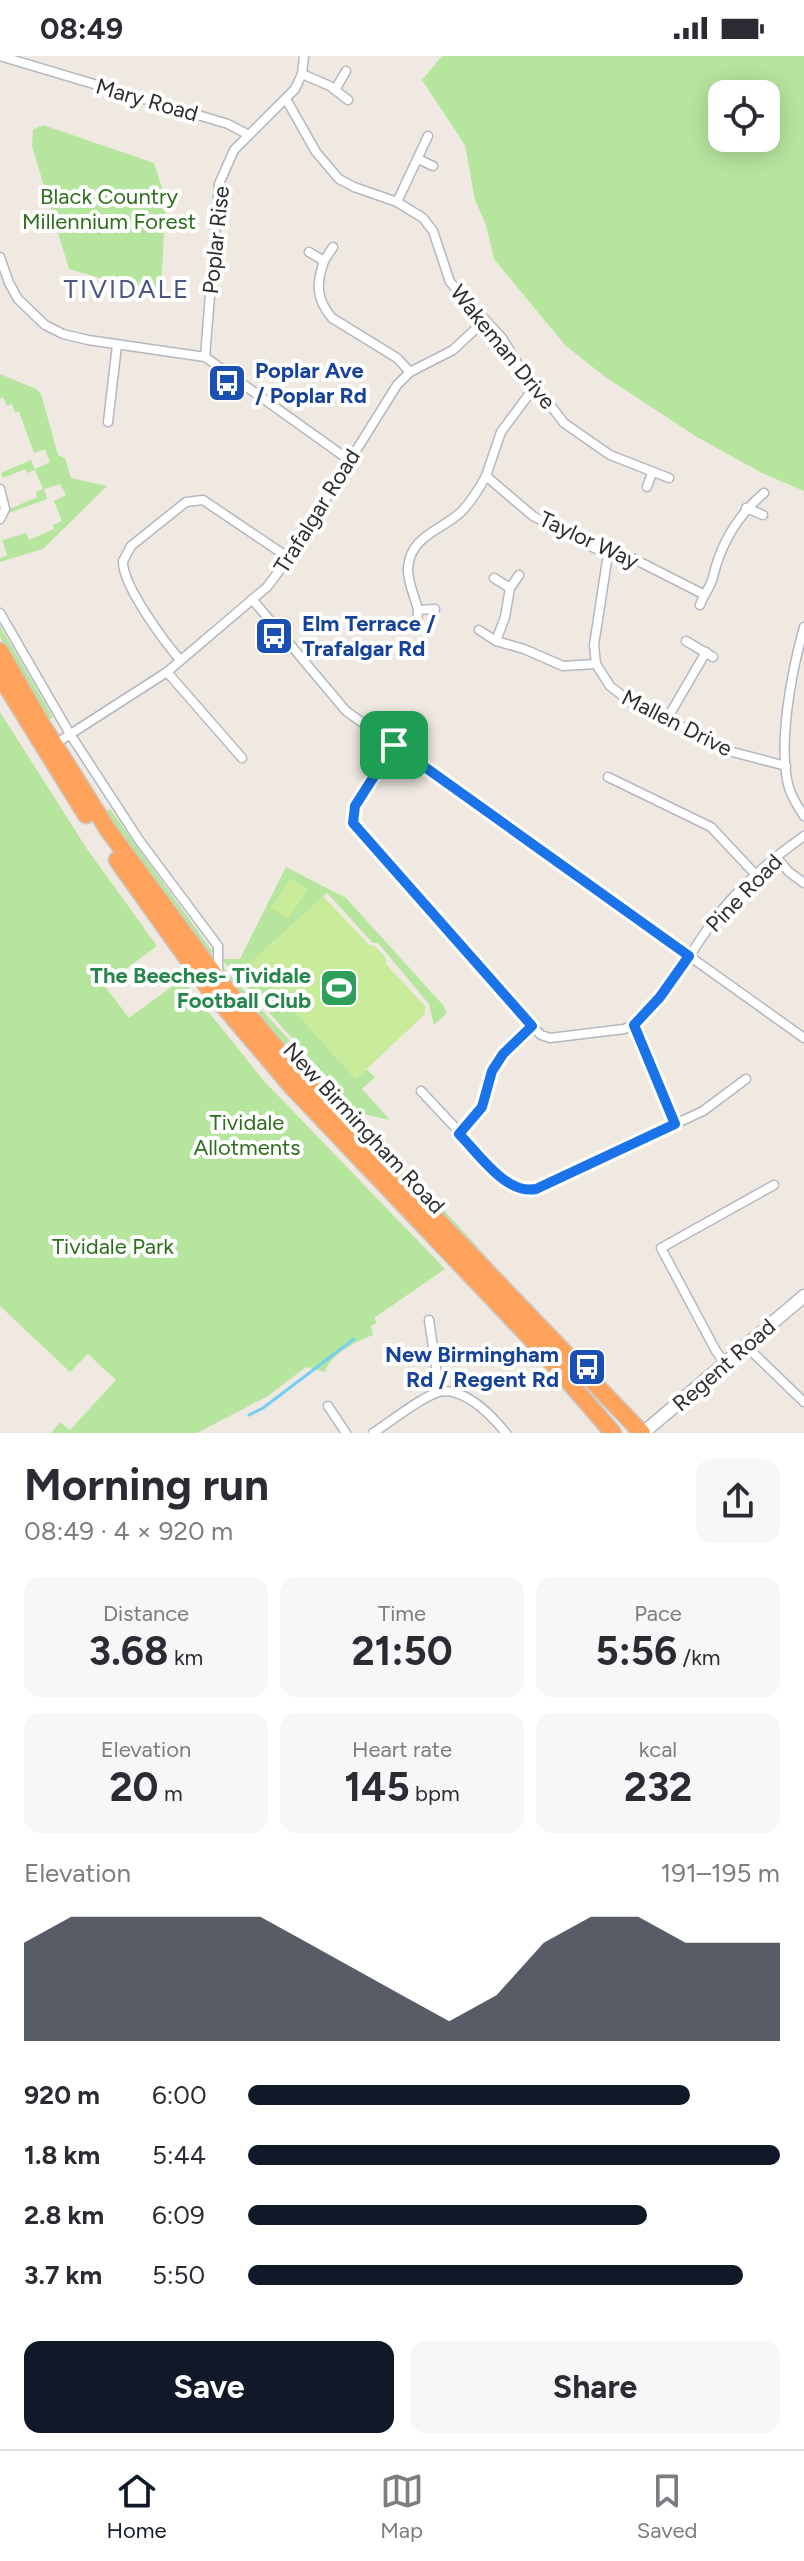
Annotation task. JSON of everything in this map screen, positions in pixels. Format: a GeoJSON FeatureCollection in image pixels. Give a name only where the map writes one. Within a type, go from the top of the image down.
{"type":"FeatureCollection","features":[{"type":"Feature","properties":{"kind":"highway","name":"New Birmingham Road"},"geometry":{"type":"LineString","coordinates":[[0,651],[49,747],[100,836],[209,989],[292,1087],[536,1344],[613,1433]]}},
{"type":"Feature","properties":{"kind":"highway","name":"New Birmingham Road"},"geometry":{"type":"LineString","coordinates":[[0,676],[217,978],[303,1080],[642,1433]]}},
{"type":"Feature","properties":{"kind":"street","name":"Mary Road"},"geometry":{"type":"LineString","coordinates":[[0,56],[228,124],[247,134]]}},
{"type":"Feature","properties":{"kind":"street","name":"Poplar Rise"},"geometry":{"type":"LineString","coordinates":[[205,357],[219,184],[227,162],[247,134],[286,99],[302,74],[304,56]]}},
{"type":"Feature","properties":{"kind":"street"},"geometry":{"type":"LineString","coordinates":[[335,90],[346,71]]}},
{"type":"Feature","properties":{"kind":"street"},"geometry":{"type":"LineString","coordinates":[[302,74],[315,78],[348,100]]}},
{"type":"Feature","properties":{"kind":"street","name":"Wakeman Drive"},"geometry":{"type":"LineString","coordinates":[[286,99],[316,152],[339,179],[397,202],[423,218],[433,231],[450,282],[513,354],[533,389],[572,430],[610,455],[669,478]]}},
{"type":"Feature","properties":{"kind":"street"},"geometry":{"type":"LineString","coordinates":[[397,202],[428,136]]}},
{"type":"Feature","properties":{"kind":"street"},"geometry":{"type":"LineString","coordinates":[[418,159],[433,166]]}},
{"type":"Feature","properties":{"kind":"street"},"geometry":{"type":"LineString","coordinates":[[333,247],[324,261],[318,289],[326,311],[332,318],[397,358],[410,372]]}},
{"type":"Feature","properties":{"kind":"street"},"geometry":{"type":"LineString","coordinates":[[309,252],[324,261]]}},
{"type":"Feature","properties":{"kind":"street"},"geometry":{"type":"LineString","coordinates":[[0,257],[18,299],[45,325],[63,334],[117,345],[205,357],[349,460]]}},
{"type":"Feature","properties":{"kind":"street","name":"Trafalgar Road"},"geometry":{"type":"LineString","coordinates":[[49,747],[167,672],[267,587],[289,558],[397,385],[410,372],[453,350],[485,320]]}},
{"type":"Feature","properties":{"kind":"street"},"geometry":{"type":"LineString","coordinates":[[108,422],[117,345]]}},
{"type":"Feature","properties":{"kind":"street"},"geometry":{"type":"LineString","coordinates":[[417,626],[418,610],[408,570],[412,551],[425,536],[468,504],[486,476],[501,432],[533,389]]}},
{"type":"Feature","properties":{"kind":"street"},"geometry":{"type":"LineString","coordinates":[[647,487],[652,473]]}},
{"type":"Feature","properties":{"kind":"street","name":"Taylor Way"},"geometry":{"type":"LineString","coordinates":[[486,476],[533,516],[608,554],[632,558],[703,594]]}},
{"type":"Feature","properties":{"kind":"street"},"geometry":{"type":"LineString","coordinates":[[0,489],[5,509],[0,519]]}},
{"type":"Feature","properties":{"kind":"street"},"geometry":{"type":"LineString","coordinates":[[700,605],[713,577],[719,553],[746,508],[764,493]]}},
{"type":"Feature","properties":{"kind":"street"},"geometry":{"type":"LineString","coordinates":[[180,660],[126,579],[123,561],[131,546],[186,502],[203,500],[289,558]]}},
{"type":"Feature","properties":{"kind":"street"},"geometry":{"type":"LineString","coordinates":[[746,508],[763,515]]}},
{"type":"Feature","properties":{"kind":"street"},"geometry":{"type":"LineString","coordinates":[[479,630],[496,641],[563,666],[596,664],[594,645],[608,554]]}},
{"type":"Feature","properties":{"kind":"street"},"geometry":{"type":"LineString","coordinates":[[496,641],[505,617],[510,588],[519,575]]}},
{"type":"Feature","properties":{"kind":"street"},"geometry":{"type":"LineString","coordinates":[[494,578],[510,588]]}},
{"type":"Feature","properties":{"kind":"street"},"geometry":{"type":"LineString","coordinates":[[252,599],[346,711],[804,1038]]}},
{"type":"Feature","properties":{"kind":"street"},"geometry":{"type":"LineString","coordinates":[[418,610],[435,609]]}},
{"type":"Feature","properties":{"kind":"street"},"geometry":{"type":"LineString","coordinates":[[0,613],[70,734],[139,840],[218,946],[217,978]]}},
{"type":"Feature","properties":{"kind":"street"},"geometry":{"type":"LineString","coordinates":[[804,627],[793,668],[785,741],[790,792],[804,816]]}},
{"type":"Feature","properties":{"kind":"street"},"geometry":{"type":"LineString","coordinates":[[667,719],[709,655],[686,641]]}},
{"type":"Feature","properties":{"kind":"street","name":"Mallen Drive"},"geometry":{"type":"LineString","coordinates":[[596,664],[610,686],[638,708],[667,719],[735,754],[786,766]]}},
{"type":"Feature","properties":{"kind":"street"},"geometry":{"type":"LineString","coordinates":[[793,668],[804,670]]}},
{"type":"Feature","properties":{"kind":"street"},"geometry":{"type":"LineString","coordinates":[[167,672],[242,758]]}},
{"type":"Feature","properties":{"kind":"street"},"geometry":{"type":"LineString","coordinates":[[394,745],[355,806],[353,823],[541,1035],[550,1038],[624,1029],[634,1025],[675,1124]]}},
{"type":"Feature","properties":{"kind":"street"},"geometry":{"type":"LineString","coordinates":[[608,777],[711,827],[756,875]]}},
{"type":"Feature","properties":{"kind":"street","name":"Pine Road"},"geometry":{"type":"LineString","coordinates":[[634,1025],[660,997],[720,911],[776,857],[804,836]]}},
{"type":"Feature","properties":{"kind":"street"},"geometry":{"type":"LineString","coordinates":[[776,857],[804,883]]}},
{"type":"Feature","properties":{"kind":"street"},"geometry":{"type":"LineString","coordinates":[[459,1134],[482,1107],[497,1063],[532,1026]]}},
{"type":"Feature","properties":{"kind":"street"},"geometry":{"type":"LineString","coordinates":[[421,1091],[510,1186],[526,1191],[703,1111],[746,1079]]}},
{"type":"Feature","properties":{"kind":"street"},"geometry":{"type":"LineString","coordinates":[[725,1363],[661,1248],[774,1185]]}},
{"type":"Feature","properties":{"kind":"street","name":"Regent Road"},"geometry":{"type":"LineString","coordinates":[[642,1433],[804,1296]]}},
{"type":"Feature","properties":{"kind":"street"},"geometry":{"type":"LineString","coordinates":[[429,1320],[442,1391]]}},
{"type":"Feature","properties":{"kind":"street"},"geometry":{"type":"LineString","coordinates":[[746,1346],[804,1402]]}},
{"type":"Feature","properties":{"kind":"street"},"geometry":{"type":"LineString","coordinates":[[373,1433],[442,1391],[455,1393],[480,1407],[506,1433]]}},
{"type":"Feature","properties":{"kind":"street"},"geometry":{"type":"LineString","coordinates":[[328,1406],[346,1433]]}},
{"type":"Feature","properties":{"kind":"green space"},"geometry":{"type":"Polygon","coordinates":[[[442,56],[804,56],[804,491],[762,473],[697,437],[604,376],[565,345],[494,259],[486,225],[475,200],[465,145],[422,80],[442,56]]]}},
{"type":"Feature","properties":{"kind":"green space","name":"Black Country Millennium Forest"},"geometry":{"type":"Polygon","coordinates":[[[43,125],[154,163],[166,200],[161,287],[153,294],[69,269],[32,146],[33,130],[43,125]]]}},
{"type":"Feature","properties":{"kind":"green space"},"geometry":{"type":"Polygon","coordinates":[[[0,374],[41,394],[58,455],[65,458],[71,478],[107,486],[43,549],[0,562],[0,558],[7,555],[0,532],[3,540],[26,533],[29,540],[54,529],[53,525],[62,521],[54,501],[66,495],[60,484],[44,489],[47,499],[9,513],[10,509],[37,497],[36,492],[43,489],[35,470],[27,473],[25,469],[3,478],[1,473],[31,460],[35,469],[50,462],[45,449],[34,453],[19,412],[15,412],[12,404],[7,406],[3,397],[0,399],[0,374]]]}},
{"type":"Feature","properties":{"kind":"green space"},"geometry":{"type":"Polygon","coordinates":[[[0,626],[53,717],[47,721],[0,637],[0,626]]]}},
{"type":"Feature","properties":{"kind":"green space","name":"Tividale Park"},"geometry":{"type":"Polygon","coordinates":[[[0,712],[87,849],[157,946],[104,985],[129,1018],[182,979],[264,1081],[445,1269],[374,1318],[377,1323],[371,1326],[373,1335],[338,1354],[325,1372],[306,1367],[268,1396],[197,1433],[51,1433],[60,1422],[70,1430],[116,1380],[88,1354],[70,1372],[0,1306],[0,712]]]}},
{"type":"Feature","properties":{"kind":"green space"},"geometry":{"type":"Polygon","coordinates":[[[110,809],[212,951],[210,959],[103,814],[110,809]]]}},
{"type":"Feature","properties":{"kind":"green space"},"geometry":{"type":"Polygon","coordinates":[[[286,867],[346,898],[447,1013],[434,1025],[429,1004],[378,943],[373,943],[327,893],[251,963],[355,1078],[366,1069],[375,1077],[362,1089],[390,1120],[359,1113],[224,962],[223,959],[240,959],[286,867]]]}},
{"type":"Feature","properties":{"kind":"green space"},"geometry":{"type":"Polygon","coordinates":[[[291,878],[308,890],[288,919],[271,907],[291,878]]]}},
{"type":"Feature","properties":{"kind":"green space"},"geometry":{"type":"Polygon","coordinates":[[[323,896],[369,945],[375,946],[386,958],[386,964],[425,1006],[425,1014],[356,1079],[250,963],[323,896]]]}},
{"type":"Feature","properties":{"kind":"green space"},"geometry":{"type":"Polygon","coordinates":[[[222,966],[491,1262],[507,1280],[504,1283],[289,1053],[223,972],[222,966]]]}},
{"type":"Feature","properties":{"kind":"waterway"},"geometry":{"type":"LineString","coordinates":[[249,1415],[263,1408],[354,1339]]}},
{"type":"Feature","properties":{"kind":"place","name":"Poplar Ave / Poplar Rd"},"geometry":{"type":"Point","coordinates":[227,383]}},
{"type":"Feature","properties":{"kind":"place","name":"Elm Terrace / Trafalgar Rd"},"geometry":{"type":"Point","coordinates":[274,636]}},
{"type":"Feature","properties":{"kind":"place","name":"The Beeches- Tividale Football Club"},"geometry":{"type":"Point","coordinates":[339,988]}},
{"type":"Feature","properties":{"kind":"place","name":"New Birmingham Rd / Regent Rd"},"geometry":{"type":"Point","coordinates":[587,1367]}},
{"type":"Feature","properties":{"kind":"district","name":"TIVIDALE"},"geometry":{"type":"Point","coordinates":[127,289]}},
{"type":"Feature","properties":{"kind":"route"},"geometry":{"type":"LineString","coordinates":[[394,745],[689,956],[660,997],[634,1025],[675,1124],[526,1191],[510,1186],[459,1134],[482,1107],[492,1071],[503,1054],[532,1026],[353,823],[355,806],[394,745]]}},
{"type":"Feature","properties":{"kind":"park label","name":"Tividale Allotments"},"geometry":{"type":"Point","coordinates":[247,1134]}}]}
